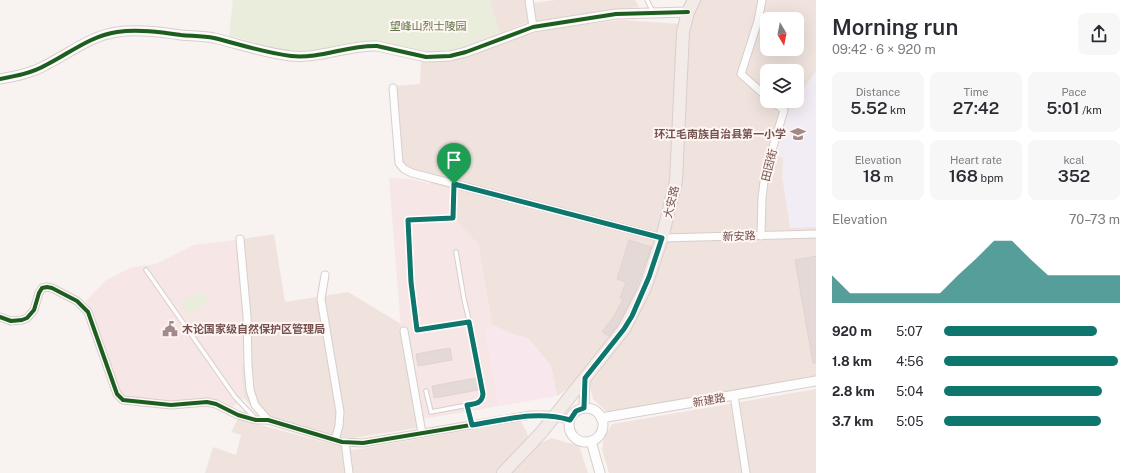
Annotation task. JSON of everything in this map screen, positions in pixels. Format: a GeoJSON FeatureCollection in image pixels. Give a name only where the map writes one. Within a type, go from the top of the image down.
{"type":"FeatureCollection","features":[{"type":"Feature","properties":{"kind":"main road","name":"大安路"},"geometry":{"type":"LineString","coordinates":[[503,473],[529,447],[624,329],[632,316],[649,277],[662,238],[676,181],[683,32],[688,12],[694,0]]}},
{"type":"Feature","properties":{"kind":"street"},"geometry":{"type":"LineString","coordinates":[[529,0],[533,27]]}},
{"type":"Feature","properties":{"kind":"street"},"geometry":{"type":"LineString","coordinates":[[760,91],[741,74],[758,21],[762,0]]}},
{"type":"Feature","properties":{"kind":"street"},"geometry":{"type":"LineString","coordinates":[[0,79],[16,77],[40,68],[92,39],[108,34],[126,31],[147,31],[212,38],[289,56],[314,56],[345,49],[378,46],[426,57],[442,57],[466,52],[533,27],[616,14],[688,12]]}},
{"type":"Feature","properties":{"kind":"street","name":"新安路"},"geometry":{"type":"LineString","coordinates":[[393,88],[399,163],[404,169],[412,173],[662,238],[816,234]]}},
{"type":"Feature","properties":{"kind":"street","name":"田因街"},"geometry":{"type":"LineString","coordinates":[[761,236],[761,206],[764,180],[784,110],[781,108]]}},
{"type":"Feature","properties":{"kind":"street"},"geometry":{"type":"LineString","coordinates":[[240,239],[247,316],[250,390],[256,405],[268,420]]}},
{"type":"Feature","properties":{"kind":"street"},"geometry":{"type":"LineString","coordinates":[[325,275],[321,299],[340,412],[339,426],[335,440]]}},
{"type":"Feature","properties":{"kind":"street"},"geometry":{"type":"LineString","coordinates":[[0,317],[11,321],[27,318],[34,310],[38,293],[42,288],[52,288],[77,301],[88,312],[116,391],[120,398],[125,401],[171,405],[207,402],[216,404],[238,416],[256,420],[268,420],[345,442],[363,443],[531,415],[554,416],[570,420]]}},
{"type":"Feature","properties":{"kind":"street"},"geometry":{"type":"LineString","coordinates":[[404,331],[422,433]]}},
{"type":"Feature","properties":{"kind":"street"},"geometry":{"type":"LineString","coordinates":[[584,408],[585,378]]}},
{"type":"Feature","properties":{"kind":"street","name":"新建路"},"geometry":{"type":"LineString","coordinates":[[601,418],[816,381]]}},
{"type":"Feature","properties":{"kind":"street"},"geometry":{"type":"LineString","coordinates":[[734,395],[746,473]]}},
{"type":"Feature","properties":{"kind":"street"},"geometry":{"type":"LineString","coordinates":[[584,408],[592,409],[599,414],[603,426],[600,434],[590,441],[583,441],[573,436],[570,429],[570,420],[576,411],[584,408]]}},
{"type":"Feature","properties":{"kind":"street"},"geometry":{"type":"LineString","coordinates":[[590,441],[600,473]]}},
{"type":"Feature","properties":{"kind":"street"},"geometry":{"type":"LineString","coordinates":[[345,442],[349,473]]}},
{"type":"Feature","properties":{"kind":"lane"},"geometry":{"type":"LineString","coordinates":[[647,0],[653,12]]}},
{"type":"Feature","properties":{"kind":"lane"},"geometry":{"type":"LineString","coordinates":[[454,184],[453,218],[408,220],[411,282],[417,330],[469,322]]}},
{"type":"Feature","properties":{"kind":"lane"},"geometry":{"type":"LineString","coordinates":[[426,391],[431,412],[478,403],[482,399],[483,394],[456,252]]}},
{"type":"Feature","properties":{"kind":"lane"},"geometry":{"type":"LineString","coordinates":[[146,270],[235,398],[256,420]]}},
{"type":"Feature","properties":{"kind":"lane"},"geometry":{"type":"LineString","coordinates":[[467,405],[472,425]]}},
{"type":"Feature","properties":{"kind":"shaded area"},"geometry":{"type":"Polygon","coordinates":[[[492,0],[533,0],[533,3],[556,0],[635,0],[639,7],[525,23],[500,34],[490,3],[492,0]]]}},
{"type":"Feature","properties":{"kind":"shaded area"},"geometry":{"type":"Polygon","coordinates":[[[699,0],[816,0],[816,378],[608,413],[593,399],[589,382],[628,333],[637,318],[652,287],[666,245],[689,24],[699,0]]]}},
{"type":"Feature","properties":{"kind":"shaded area"},"geometry":{"type":"Polygon","coordinates":[[[622,20],[680,24],[673,179],[654,251],[637,296],[621,326],[569,388],[557,396],[551,366],[528,338],[515,335],[492,325],[478,244],[455,220],[456,190],[430,184],[432,175],[407,168],[402,163],[396,86],[420,84],[421,60],[560,27],[622,20]]]}},
{"type":"Feature","properties":{"kind":"shaded area","name":"环江毛南族自治县第一小学"},"geometry":{"type":"Polygon","coordinates":[[[815,72],[816,227],[790,228],[782,176],[783,158],[772,155],[787,112],[790,108],[804,108],[804,88],[815,72]]]}},
{"type":"Feature","properties":{"kind":"shaded area"},"geometry":{"type":"Polygon","coordinates":[[[389,178],[410,179],[456,190],[455,220],[478,244],[492,325],[485,327],[499,406],[423,419],[406,328],[401,328],[389,178]]]}},
{"type":"Feature","properties":{"kind":"shaded area"},"geometry":{"type":"Polygon","coordinates":[[[274,234],[285,302],[348,292],[401,324],[417,428],[353,438],[329,435],[257,414],[244,398],[241,372],[245,348],[236,240],[274,234]]]}},
{"type":"Feature","properties":{"kind":"shaded area","name":"木论国家级自然保护区管理局"},"geometry":{"type":"Polygon","coordinates":[[[236,240],[244,310],[245,348],[241,372],[244,398],[231,408],[207,399],[171,403],[126,399],[118,391],[86,301],[105,281],[132,267],[156,264],[194,245],[236,240]]]}},
{"type":"Feature","properties":{"kind":"shaded area"},"geometry":{"type":"Polygon","coordinates":[[[492,325],[515,335],[528,338],[551,366],[557,396],[499,406],[485,326],[492,325]]]}},
{"type":"Feature","properties":{"kind":"shaded area"},"geometry":{"type":"Polygon","coordinates":[[[816,389],[816,473],[609,473],[602,450],[604,438],[612,424],[816,389]]]}},
{"type":"Feature","properties":{"kind":"shaded area"},"geometry":{"type":"Polygon","coordinates":[[[238,419],[354,450],[521,421],[530,439],[496,473],[205,473],[213,447],[236,455],[241,435],[231,432],[238,419]]]}},
{"type":"Feature","properties":{"kind":"shaded area"},"geometry":{"type":"Polygon","coordinates":[[[551,438],[579,446],[588,473],[507,473],[537,445],[551,438]]]}},
{"type":"Feature","properties":{"kind":"green space","name":"望峰山烈士陵园"},"geometry":{"type":"Polygon","coordinates":[[[233,0],[492,0],[490,3],[500,34],[453,51],[429,53],[364,41],[342,44],[307,52],[292,52],[229,36],[233,0]]]}},
{"type":"Feature","properties":{"kind":"green space"},"geometry":{"type":"Polygon","coordinates":[[[201,290],[209,302],[188,315],[180,303],[201,290]]]}},
{"type":"Feature","properties":{"kind":"building"},"geometry":{"type":"Polygon","coordinates":[[[629,240],[651,247],[634,293],[618,325],[609,336],[602,332],[614,316],[623,299],[620,298],[626,282],[617,279],[629,240]]]}},
{"type":"Feature","properties":{"kind":"building"},"geometry":{"type":"Polygon","coordinates":[[[816,256],[816,363],[813,363],[795,260],[816,256]]]}},
{"type":"Feature","properties":{"kind":"building"},"geometry":{"type":"Polygon","coordinates":[[[450,348],[452,360],[418,366],[416,354],[450,348]]]}},
{"type":"Feature","properties":{"kind":"building"},"geometry":{"type":"Polygon","coordinates":[[[476,378],[478,390],[434,398],[432,386],[476,378]]]}},
{"type":"Feature","properties":{"kind":"cycle path"},"geometry":{"type":"LineString","coordinates":[[0,79],[41,68],[98,37],[125,31],[149,31],[210,37],[262,51],[291,56],[313,56],[366,46],[377,46],[426,57],[450,56],[466,52],[533,27],[616,14],[688,12]]}},
{"type":"Feature","properties":{"kind":"cycle path"},"geometry":{"type":"LineString","coordinates":[[0,317],[11,321],[27,318],[34,310],[42,288],[52,288],[77,301],[88,312],[117,394],[123,400],[171,405],[207,402],[216,404],[238,415],[256,420],[268,420],[342,442],[363,443],[531,415],[546,415],[570,420]]}},
{"type":"Feature","properties":{"kind":"place","name":"环江毛南族自治县第一小学"},"geometry":{"type":"Point","coordinates":[798,134]}},
{"type":"Feature","properties":{"kind":"place","name":"木论国家级自然保护区管理局"},"geometry":{"type":"Point","coordinates":[170,329]}},
{"type":"Feature","properties":{"kind":"route"},"geometry":{"type":"LineString","coordinates":[[454,184],[662,238],[649,277],[632,316],[624,329],[585,378],[584,408],[576,411],[570,420],[562,417],[531,415],[472,425],[467,405],[478,403],[482,399],[483,394],[469,322],[417,330],[411,282],[408,220],[453,218],[454,184]]}}]}
